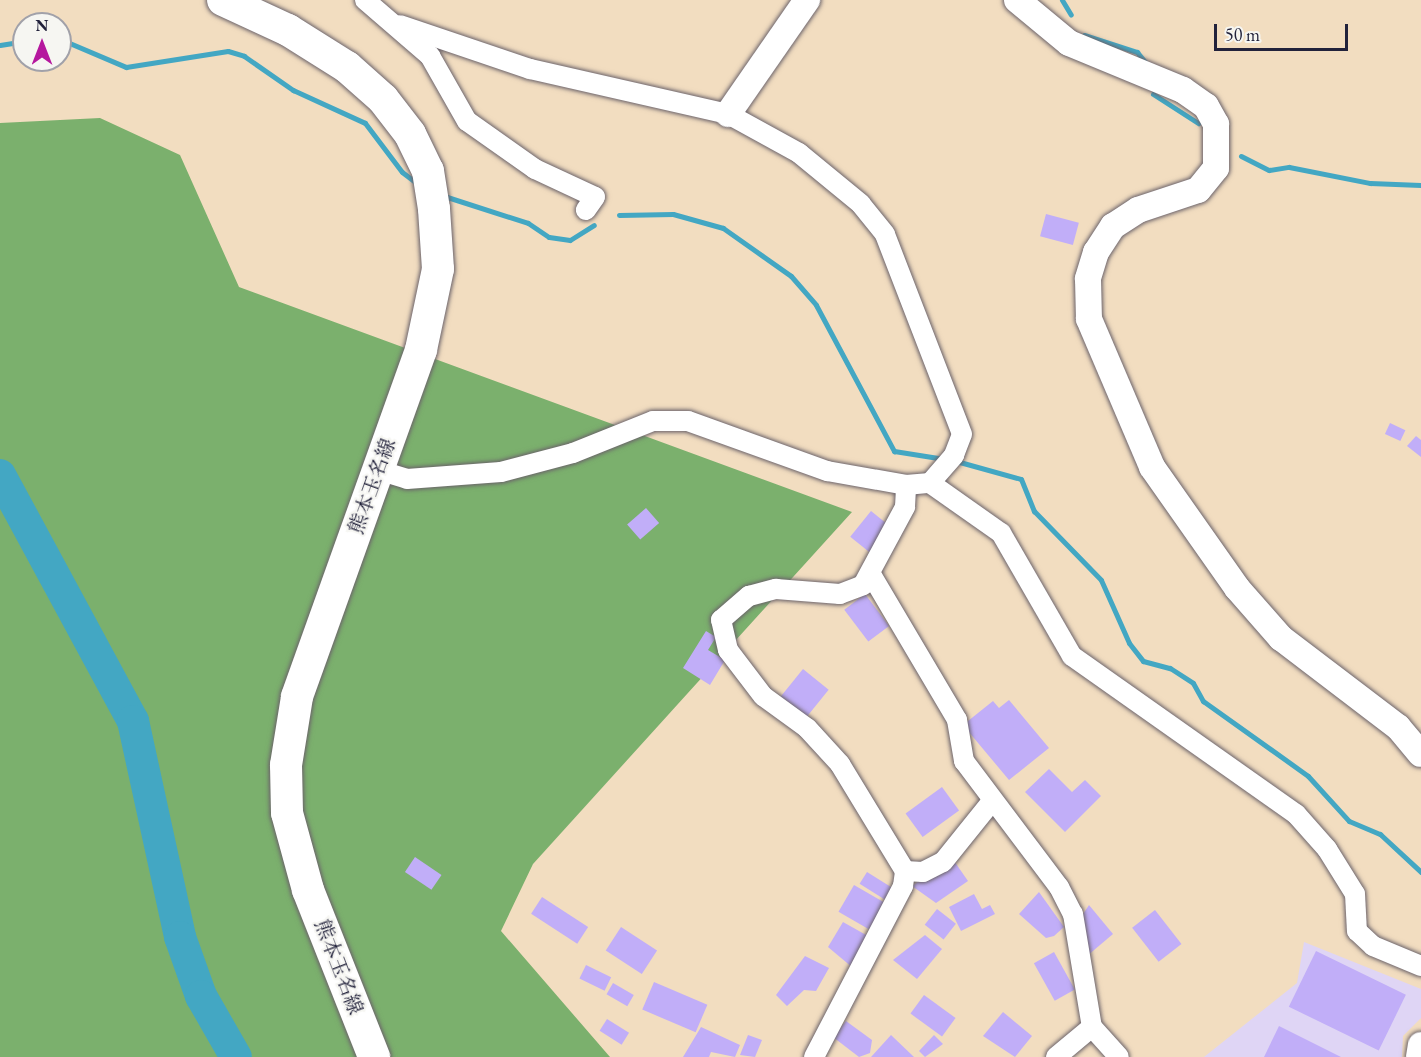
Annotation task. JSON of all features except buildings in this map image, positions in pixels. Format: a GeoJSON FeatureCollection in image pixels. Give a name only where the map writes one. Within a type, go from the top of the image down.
{"type":"FeatureCollection","features":[{"type":"Feature","properties":{"kind":"main road","name":"熊本玉名線"},"geometry":{"type":"LineString","coordinates":[[223,0],[261,7],[347,68],[383,99],[410,134],[428,171],[438,268],[421,350],[297,697],[286,765],[292,835],[374,1057]]}},
{"type":"Feature","properties":{"kind":"street"},"geometry":{"type":"LineString","coordinates":[[365,0],[400,25],[430,56],[467,121],[535,170],[595,197],[586,210]]}},
{"type":"Feature","properties":{"kind":"street"},"geometry":{"type":"LineString","coordinates":[[728,114],[807,0]]}},
{"type":"Feature","properties":{"kind":"street"},"geometry":{"type":"LineString","coordinates":[[1017,0],[1069,43],[1183,90],[1206,106],[1216,124],[1216,168],[1198,190],[1138,210],[1113,226],[1096,252],[1088,279],[1092,328],[1152,468],[1244,597],[1281,638],[1398,727],[1421,754]]}},
{"type":"Feature","properties":{"kind":"street"},"geometry":{"type":"LineString","coordinates":[[400,25],[530,69],[728,114],[799,153],[861,204],[885,234],[959,417],[962,434],[950,461],[930,483]]}},
{"type":"Feature","properties":{"kind":"street"},"geometry":{"type":"LineString","coordinates":[[378,470],[407,479],[501,472],[573,453],[653,421],[688,421],[827,471],[906,485],[930,483],[1001,533],[1072,656],[1296,814],[1327,849],[1355,894],[1358,931],[1373,946],[1421,966]]}},
{"type":"Feature","properties":{"kind":"street"},"geometry":{"type":"LineString","coordinates":[[814,1057],[903,886],[905,871],[840,764],[807,728],[763,696],[722,634],[727,609],[750,596],[776,589],[847,593],[872,576],[905,507],[906,485]]}},
{"type":"Feature","properties":{"kind":"street"},"geometry":{"type":"LineString","coordinates":[[872,576],[957,720],[964,761],[1059,887],[1073,914],[1092,1027],[1119,1057]]}},
{"type":"Feature","properties":{"kind":"street"},"geometry":{"type":"LineString","coordinates":[[905,871],[923,872],[943,862],[992,801]]}},
{"type":"Feature","properties":{"kind":"street"},"geometry":{"type":"LineString","coordinates":[[1056,1057],[1092,1027]]}},
{"type":"Feature","properties":{"kind":"street"},"geometry":{"type":"LineString","coordinates":[[1419,1057],[1421,1045]]}},
{"type":"Feature","properties":{"kind":"shaded area"},"geometry":{"type":"Polygon","coordinates":[[[1304,942],[1421,989],[1421,1018],[1403,1036],[1402,1057],[1204,1057],[1297,983],[1304,942]]]}},
{"type":"Feature","properties":{"kind":"green space"},"geometry":{"type":"Polygon","coordinates":[[[100,118],[180,155],[239,287],[852,512],[533,864],[501,931],[610,1057],[0,1057],[0,123],[100,118]]]}},
{"type":"Feature","properties":{"kind":"waterway"},"geometry":{"type":"LineString","coordinates":[[1062,0],[1071,15]]}},
{"type":"Feature","properties":{"kind":"waterway"},"geometry":{"type":"LineString","coordinates":[[1084,35],[1137,52],[1149,67]]}},
{"type":"Feature","properties":{"kind":"waterway"},"geometry":{"type":"LineString","coordinates":[[0,45],[12,43]]}},
{"type":"Feature","properties":{"kind":"waterway"},"geometry":{"type":"LineString","coordinates":[[72,44],[126,67],[228,51],[244,56],[293,90],[365,123],[402,172],[419,185]]}},
{"type":"Feature","properties":{"kind":"waterway"},"geometry":{"type":"LineString","coordinates":[[1153,94],[1198,123]]}},
{"type":"Feature","properties":{"kind":"waterway"},"geometry":{"type":"LineString","coordinates":[[1241,156],[1269,170],[1289,167],[1370,183],[1421,185]]}},
{"type":"Feature","properties":{"kind":"waterway"},"geometry":{"type":"LineString","coordinates":[[444,196],[528,223],[549,237],[570,240],[594,225]]}},
{"type":"Feature","properties":{"kind":"waterway"},"geometry":{"type":"LineString","coordinates":[[619,215],[673,214],[723,228],[791,276],[816,305],[894,451],[944,459]]}},
{"type":"Feature","properties":{"kind":"waterway"},"geometry":{"type":"LineString","coordinates":[[956,461],[1021,479],[1034,511],[1101,580],[1129,643],[1143,661],[1170,668],[1193,683],[1203,701],[1308,776],[1349,821],[1380,834],[1421,872]]}},
{"type":"Feature","properties":{"kind":"waterway"},"geometry":{"type":"LineString","coordinates":[[0,475],[133,721],[180,937],[201,996],[236,1057]]}}]}
